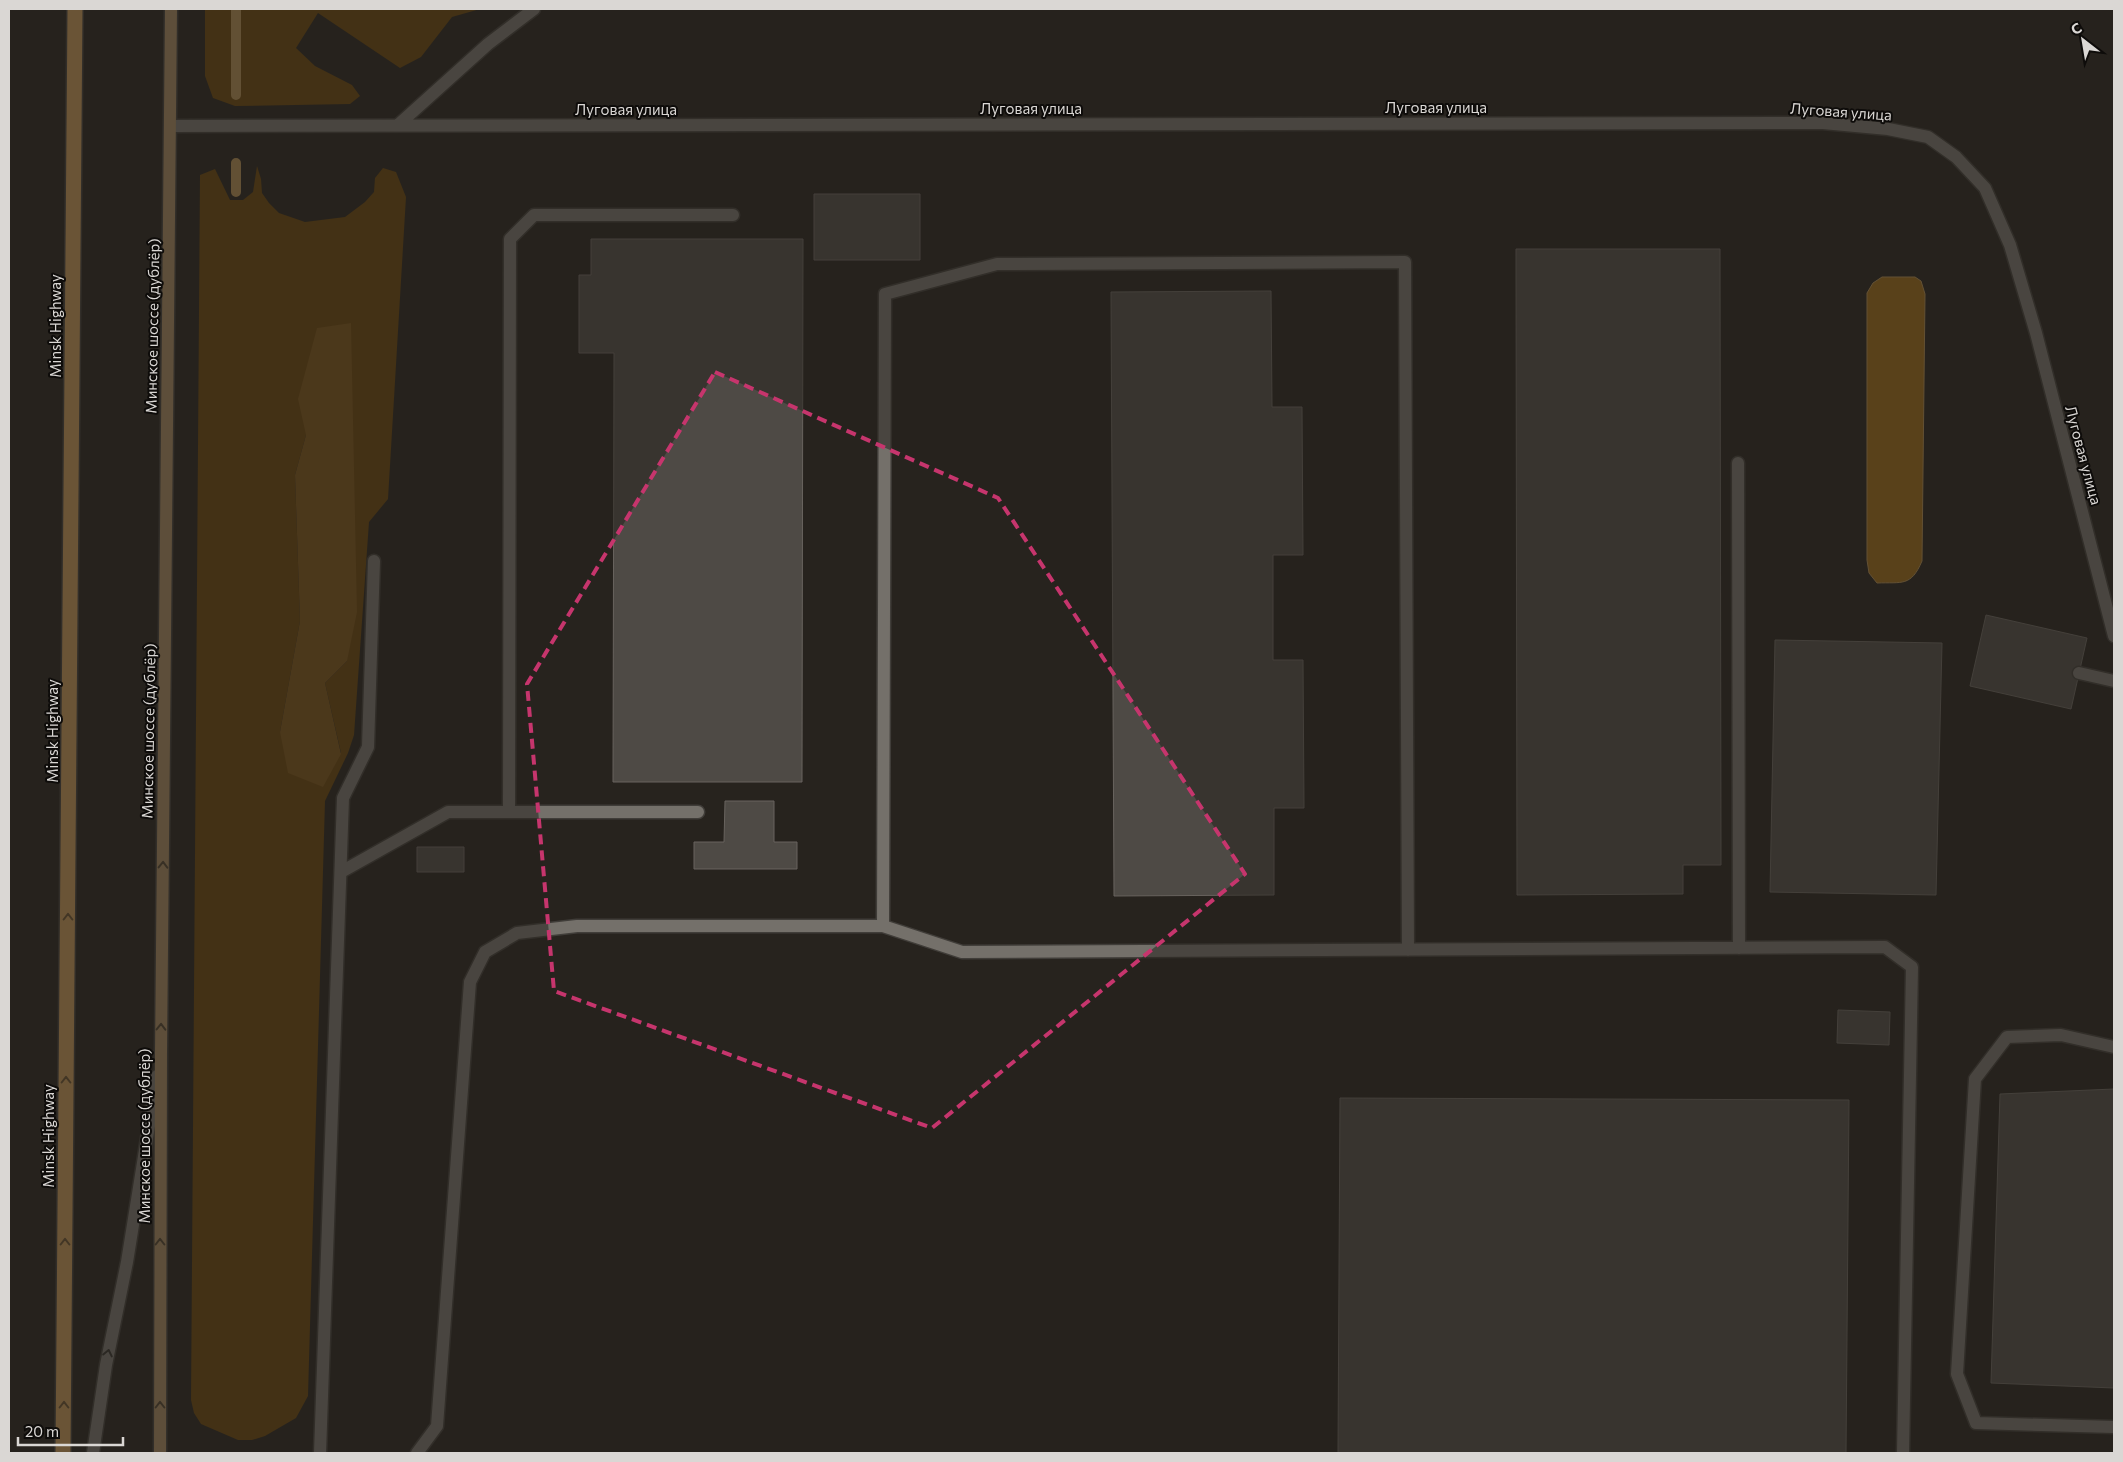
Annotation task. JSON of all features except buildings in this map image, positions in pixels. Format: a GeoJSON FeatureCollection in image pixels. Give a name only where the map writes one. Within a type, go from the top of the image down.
{"type":"FeatureCollection","features":[{"type":"Feature","properties":{"kind":"highway","name":"Minsk Highway"},"geometry":{"type":"LineString","coordinates":[[63,1453],[76,9]]}},
{"type":"Feature","properties":{"kind":"main road","name":"Минское шоссе (дублёр)"},"geometry":{"type":"LineString","coordinates":[[160,1453],[161,1053],[171,9]]}},
{"type":"Feature","properties":{"kind":"street"},"geometry":{"type":"LineString","coordinates":[[398,125],[488,44],[534,9]]}},
{"type":"Feature","properties":{"kind":"street","name":"Луговая улица"},"geometry":{"type":"LineString","coordinates":[[171,126],[1823,123],[1888,128],[1928,137],[1956,157],[1985,188],[2010,245],[2036,333],[2114,636]]}},
{"type":"Feature","properties":{"kind":"street"},"geometry":{"type":"LineString","coordinates":[[509,812],[510,239],[534,215],[733,216]]}},
{"type":"Feature","properties":{"kind":"street"},"geometry":{"type":"LineString","coordinates":[[883,926],[885,294],[997,264],[1405,262],[1408,950]]}},
{"type":"Feature","properties":{"kind":"street"},"geometry":{"type":"LineString","coordinates":[[1738,463],[1739,948]]}},
{"type":"Feature","properties":{"kind":"street"},"geometry":{"type":"LineString","coordinates":[[320,1453],[343,798],[368,747],[374,561]]}},
{"type":"Feature","properties":{"kind":"street"},"geometry":{"type":"LineString","coordinates":[[2079,673],[2114,681]]}},
{"type":"Feature","properties":{"kind":"street"},"geometry":{"type":"LineString","coordinates":[[340,872],[448,812],[698,812]]}},
{"type":"Feature","properties":{"kind":"street"},"geometry":{"type":"LineString","coordinates":[[417,1453],[437,1426],[470,982],[485,952],[517,933],[577,926],[883,926],[962,952],[1885,947],[1912,967],[1903,1453]]}},
{"type":"Feature","properties":{"kind":"street"},"geometry":{"type":"LineString","coordinates":[[2114,1047],[2061,1035],[2007,1037],[1975,1079],[1957,1374],[1976,1423],[2114,1427]]}},
{"type":"Feature","properties":{"kind":"street"},"geometry":{"type":"LineString","coordinates":[[93,1453],[106,1365],[127,1262],[161,1053]]}},
{"type":"Feature","properties":{"kind":"highlighted area"},"geometry":{"type":"Polygon","coordinates":[[[715,372],[998,498],[1245,874],[932,1128],[554,991],[527,684],[715,372]]]}},
{"type":"Feature","properties":{"kind":"shaded area"},"geometry":{"type":"Polygon","coordinates":[[[205,9],[480,9],[452,17],[421,57],[400,68],[318,13],[296,48],[315,66],[352,85],[360,96],[350,104],[235,106],[213,98],[205,76],[205,9]]]}},
{"type":"Feature","properties":{"kind":"shaded area"},"geometry":{"type":"Polygon","coordinates":[[[257,166],[261,179],[262,193],[269,203],[279,213],[305,222],[345,217],[365,202],[374,192],[375,178],[383,168],[396,172],[406,197],[388,499],[369,522],[354,735],[348,753],[325,801],[308,1396],[296,1418],[265,1436],[252,1440],[238,1440],[201,1424],[194,1413],[191,1400],[200,175],[215,169],[230,200],[243,200],[253,192],[257,166]],[[306,435],[295,475],[300,621],[280,732],[341,753],[325,683],[347,661],[306,435]]]}},
{"type":"Feature","properties":{"kind":"shaded area"},"geometry":{"type":"Polygon","coordinates":[[[1882,277],[1915,277],[1921,281],[1925,294],[1922,561],[1910,579],[1899,582],[1877,583],[1869,573],[1867,560],[1867,293],[1873,283],[1882,277]]]}},
{"type":"Feature","properties":{"kind":"shaded area"},"geometry":{"type":"Polygon","coordinates":[[[351,323],[357,612],[347,661],[325,683],[341,754],[323,787],[288,773],[280,732],[300,621],[295,475],[306,435],[298,399],[317,328],[351,323]]]}},
{"type":"Feature","properties":{"kind":"waterway"},"geometry":{"type":"LineString","coordinates":[[236,9],[236,95]]}},
{"type":"Feature","properties":{"kind":"waterway"},"geometry":{"type":"LineString","coordinates":[[236,163],[236,192]]}}]}
